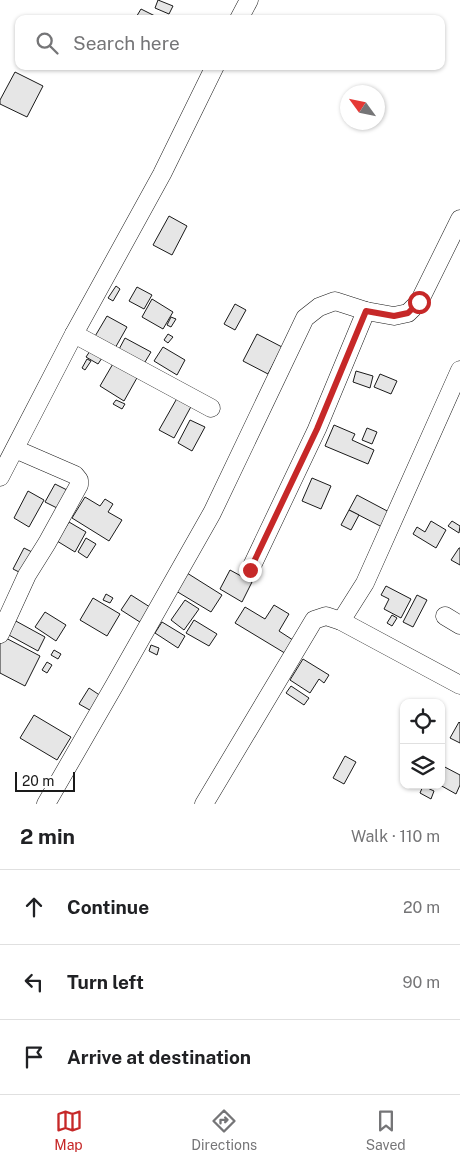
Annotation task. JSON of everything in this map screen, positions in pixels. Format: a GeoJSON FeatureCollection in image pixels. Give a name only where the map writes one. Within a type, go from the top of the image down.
{"type":"FeatureCollection","features":[{"type":"Feature","properties":{"kind":"street"},"geometry":{"type":"LineString","coordinates":[[241,15],[249,0]]}},
{"type":"Feature","properties":{"kind":"street"},"geometry":{"type":"LineString","coordinates":[[0,477],[74,334],[162,174],[214,70]]}},
{"type":"Feature","properties":{"kind":"street"},"geometry":{"type":"LineString","coordinates":[[46,804],[212,513],[305,318],[318,307],[335,301],[366,311],[394,316],[408,313],[419,302],[460,219]]}},
{"type":"Feature","properties":{"kind":"street"},"geometry":{"type":"LineString","coordinates":[[250,570],[317,429],[366,311]]}},
{"type":"Feature","properties":{"kind":"street"},"geometry":{"type":"LineString","coordinates":[[74,334],[211,408]]}},
{"type":"Feature","properties":{"kind":"street"},"geometry":{"type":"LineString","coordinates":[[341,621],[365,583],[460,370]]}},
{"type":"Feature","properties":{"kind":"street"},"geometry":{"type":"LineString","coordinates":[[0,634],[27,575],[79,485],[76,475],[15,449]]}},
{"type":"Feature","properties":{"kind":"street"},"geometry":{"type":"LineString","coordinates":[[204,804],[314,620],[326,616],[341,621],[460,685]]}},
{"type":"Feature","properties":{"kind":"building"},"geometry":{"type":"Polygon","coordinates":[[[158,0],[173,6],[169,14],[155,8],[158,0]]]}},
{"type":"Feature","properties":{"kind":"building"},"geometry":{"type":"Polygon","coordinates":[[[141,9],[153,15],[137,15],[141,9]]]}},
{"type":"Feature","properties":{"kind":"building"},"geometry":{"type":"Polygon","coordinates":[[[15,72],[43,86],[27,117],[0,104],[0,100],[15,72]]]}},
{"type":"Feature","properties":{"kind":"building"},"geometry":{"type":"Polygon","coordinates":[[[169,216],[187,226],[172,255],[153,245],[169,216]]]}},
{"type":"Feature","properties":{"kind":"building"},"geometry":{"type":"Polygon","coordinates":[[[116,286],[120,289],[113,301],[108,298],[116,286]]]}},
{"type":"Feature","properties":{"kind":"building"},"geometry":{"type":"Polygon","coordinates":[[[137,287],[152,295],[144,309],[129,301],[137,287]]]}},
{"type":"Feature","properties":{"kind":"building"},"geometry":{"type":"Polygon","coordinates":[[[152,299],[173,312],[163,329],[142,317],[152,299]]]}},
{"type":"Feature","properties":{"kind":"building"},"geometry":{"type":"Polygon","coordinates":[[[235,304],[246,310],[235,330],[224,324],[235,304]]]}},
{"type":"Feature","properties":{"kind":"building"},"geometry":{"type":"Polygon","coordinates":[[[107,316],[127,327],[114,350],[94,338],[107,316]]]}},
{"type":"Feature","properties":{"kind":"building"},"geometry":{"type":"Polygon","coordinates":[[[171,317],[176,319],[171,327],[167,325],[171,317]]]}},
{"type":"Feature","properties":{"kind":"building"},"geometry":{"type":"Polygon","coordinates":[[[168,334],[173,337],[168,343],[164,340],[168,334]]]}},
{"type":"Feature","properties":{"kind":"building"},"geometry":{"type":"Polygon","coordinates":[[[257,334],[282,347],[268,374],[243,361],[257,334]]]}},
{"type":"Feature","properties":{"kind":"building"},"geometry":{"type":"Polygon","coordinates":[[[125,338],[151,352],[142,367],[117,353],[125,338]]]}},
{"type":"Feature","properties":{"kind":"building"},"geometry":{"type":"Polygon","coordinates":[[[163,347],[185,360],[177,375],[154,361],[163,347]]]}},
{"type":"Feature","properties":{"kind":"building"},"geometry":{"type":"Polygon","coordinates":[[[92,348],[102,358],[98,364],[86,357],[92,348]]]}},
{"type":"Feature","properties":{"kind":"building"},"geometry":{"type":"Polygon","coordinates":[[[87,359],[91,361],[85,370],[82,368],[87,359]]]}},
{"type":"Feature","properties":{"kind":"building"},"geometry":{"type":"Polygon","coordinates":[[[114,362],[138,376],[124,401],[100,386],[114,362]]]}},
{"type":"Feature","properties":{"kind":"building"},"geometry":{"type":"Polygon","coordinates":[[[356,371],[373,376],[370,388],[353,382],[356,371]]]}},
{"type":"Feature","properties":{"kind":"building"},"geometry":{"type":"Polygon","coordinates":[[[380,374],[397,381],[391,394],[374,387],[380,374]]]}},
{"type":"Feature","properties":{"kind":"building"},"geometry":{"type":"Polygon","coordinates":[[[180,393],[194,401],[174,438],[159,430],[180,393]]]}},
{"type":"Feature","properties":{"kind":"building"},"geometry":{"type":"Polygon","coordinates":[[[116,400],[125,404],[122,409],[113,404],[116,400]]]}},
{"type":"Feature","properties":{"kind":"building"},"geometry":{"type":"Polygon","coordinates":[[[190,420],[205,427],[192,451],[178,443],[190,420]]]}},
{"type":"Feature","properties":{"kind":"building"},"geometry":{"type":"Polygon","coordinates":[[[334,425],[355,434],[352,440],[374,450],[368,464],[325,446],[334,425]]]}},
{"type":"Feature","properties":{"kind":"building"},"geometry":{"type":"Polygon","coordinates":[[[367,428],[377,432],[372,444],[362,440],[367,428]]]}},
{"type":"Feature","properties":{"kind":"building"},"geometry":{"type":"Polygon","coordinates":[[[312,478],[331,486],[321,509],[302,501],[312,478]]]}},
{"type":"Feature","properties":{"kind":"building"},"geometry":{"type":"Polygon","coordinates":[[[55,484],[67,490],[57,508],[45,502],[55,484]]]}},
{"type":"Feature","properties":{"kind":"building"},"geometry":{"type":"Polygon","coordinates":[[[28,491],[44,500],[29,527],[14,518],[28,491]]]}},
{"type":"Feature","properties":{"kind":"building"},"geometry":{"type":"Polygon","coordinates":[[[357,495],[391,513],[384,528],[349,510],[357,495]]]}},
{"type":"Feature","properties":{"kind":"building"},"geometry":{"type":"Polygon","coordinates":[[[85,497],[100,506],[105,499],[113,504],[108,512],[122,520],[109,541],[72,518],[85,497]]]}},
{"type":"Feature","properties":{"kind":"building"},"geometry":{"type":"Polygon","coordinates":[[[349,510],[359,515],[351,530],[341,525],[349,510]]]}},
{"type":"Feature","properties":{"kind":"building"},"geometry":{"type":"Polygon","coordinates":[[[431,521],[446,530],[436,548],[413,534],[417,527],[425,532],[431,521]]]}},
{"type":"Feature","properties":{"kind":"building"},"geometry":{"type":"Polygon","coordinates":[[[452,521],[460,526],[459,533],[448,526],[452,521]]]}},
{"type":"Feature","properties":{"kind":"building"},"geometry":{"type":"Polygon","coordinates":[[[69,522],[86,532],[75,552],[57,541],[69,522]]]}},
{"type":"Feature","properties":{"kind":"building"},"geometry":{"type":"Polygon","coordinates":[[[86,538],[96,544],[87,558],[78,552],[86,538]]]}},
{"type":"Feature","properties":{"kind":"building"},"geometry":{"type":"Polygon","coordinates":[[[24,548],[34,553],[23,574],[13,569],[24,548]]]}},
{"type":"Feature","properties":{"kind":"building"},"geometry":{"type":"Polygon","coordinates":[[[460,548],[460,565],[451,560],[460,548]]]}},
{"type":"Feature","properties":{"kind":"building"},"geometry":{"type":"Polygon","coordinates":[[[230,570],[252,582],[242,602],[220,589],[230,570]]]}},
{"type":"Feature","properties":{"kind":"building"},"geometry":{"type":"Polygon","coordinates":[[[187,573],[222,595],[211,612],[176,591],[187,573]]]}},
{"type":"Feature","properties":{"kind":"building"},"geometry":{"type":"Polygon","coordinates":[[[386,586],[411,599],[401,618],[384,609],[389,599],[381,595],[386,586]]]}},
{"type":"Feature","properties":{"kind":"building"},"geometry":{"type":"Polygon","coordinates":[[[106,594],[113,598],[110,603],[103,600],[106,594]]]}},
{"type":"Feature","properties":{"kind":"building"},"geometry":{"type":"Polygon","coordinates":[[[131,595],[153,609],[143,624],[121,610],[131,595]]]}},
{"type":"Feature","properties":{"kind":"building"},"geometry":{"type":"Polygon","coordinates":[[[417,595],[427,600],[413,627],[403,622],[417,595]]]}},
{"type":"Feature","properties":{"kind":"building"},"geometry":{"type":"Polygon","coordinates":[[[93,598],[120,614],[107,636],[80,620],[93,598]]]}},
{"type":"Feature","properties":{"kind":"building"},"geometry":{"type":"Polygon","coordinates":[[[185,600],[199,609],[184,630],[171,620],[185,600]]]}},
{"type":"Feature","properties":{"kind":"building"},"geometry":{"type":"Polygon","coordinates":[[[274,605],[289,614],[279,631],[296,642],[288,655],[235,623],[245,607],[265,619],[274,605]]]}},
{"type":"Feature","properties":{"kind":"building"},"geometry":{"type":"Polygon","coordinates":[[[45,612],[66,625],[56,641],[35,627],[45,612]]]}},
{"type":"Feature","properties":{"kind":"building"},"geometry":{"type":"Polygon","coordinates":[[[392,615],[397,618],[392,626],[387,623],[392,615]]]}},
{"type":"Feature","properties":{"kind":"building"},"geometry":{"type":"Polygon","coordinates":[[[14,620],[45,637],[38,651],[7,634],[14,620]]]}},
{"type":"Feature","properties":{"kind":"building"},"geometry":{"type":"Polygon","coordinates":[[[194,620],[217,634],[209,646],[186,633],[194,620]]]}},
{"type":"Feature","properties":{"kind":"building"},"geometry":{"type":"Polygon","coordinates":[[[162,622],[185,636],[178,648],[155,633],[162,622]]]}},
{"type":"Feature","properties":{"kind":"building"},"geometry":{"type":"Polygon","coordinates":[[[2,636],[40,656],[25,686],[0,673],[0,640],[2,636]]]}},
{"type":"Feature","properties":{"kind":"building"},"geometry":{"type":"Polygon","coordinates":[[[151,645],[159,648],[157,655],[149,651],[151,645]]]}},
{"type":"Feature","properties":{"kind":"building"},"geometry":{"type":"Polygon","coordinates":[[[54,650],[61,654],[58,659],[51,655],[54,650]]]}},
{"type":"Feature","properties":{"kind":"building"},"geometry":{"type":"Polygon","coordinates":[[[303,659],[329,675],[324,683],[319,679],[310,693],[290,680],[303,659]]]}},
{"type":"Feature","properties":{"kind":"building"},"geometry":{"type":"Polygon","coordinates":[[[47,662],[52,665],[47,673],[42,670],[47,662]]]}},
{"type":"Feature","properties":{"kind":"building"},"geometry":{"type":"Polygon","coordinates":[[[291,686],[309,698],[304,705],[286,693],[291,686]]]}},
{"type":"Feature","properties":{"kind":"building"},"geometry":{"type":"Polygon","coordinates":[[[89,688],[104,698],[95,713],[79,704],[89,688]]]}},
{"type":"Feature","properties":{"kind":"building"},"geometry":{"type":"Polygon","coordinates":[[[34,715],[71,737],[57,760],[20,738],[34,715]]]}},
{"type":"Feature","properties":{"kind":"building"},"geometry":{"type":"Polygon","coordinates":[[[460,723],[460,743],[450,738],[460,723]]]}},
{"type":"Feature","properties":{"kind":"building"},"geometry":{"type":"Polygon","coordinates":[[[345,756],[356,762],[344,784],[333,778],[345,756]]]}},
{"type":"Feature","properties":{"kind":"building"},"geometry":{"type":"Polygon","coordinates":[[[445,767],[460,775],[460,785],[456,794],[445,788],[445,767]]]}},
{"type":"Feature","properties":{"kind":"building"},"geometry":{"type":"Polygon","coordinates":[[[422,789],[434,791],[431,799],[420,793],[422,789]]]}},
{"type":"Feature","properties":{"kind":"route"},"geometry":{"type":"LineString","coordinates":[[250,570],[317,429],[366,311],[394,316],[408,313],[419,302]]}}]}
